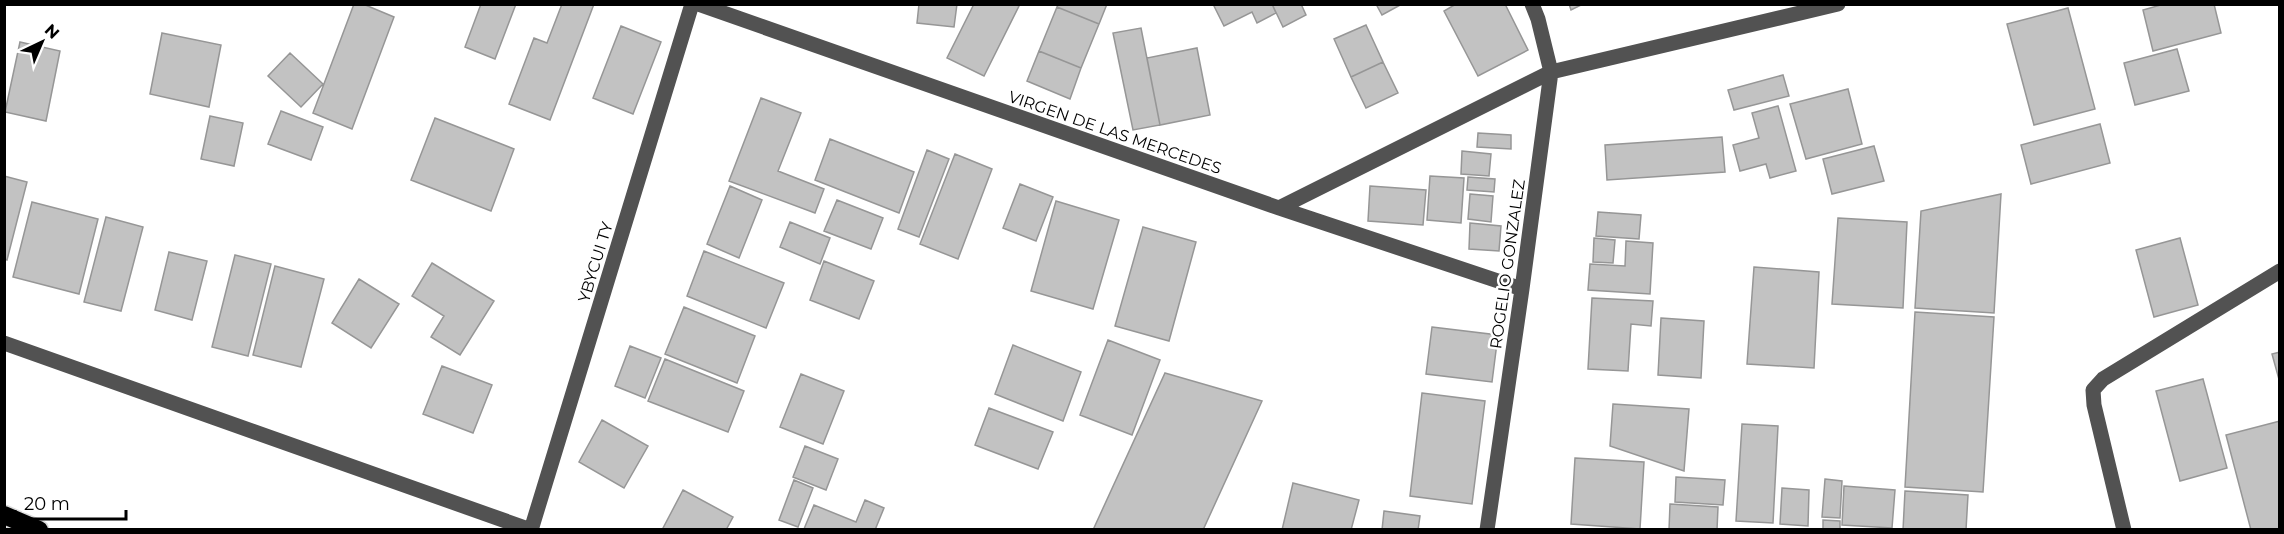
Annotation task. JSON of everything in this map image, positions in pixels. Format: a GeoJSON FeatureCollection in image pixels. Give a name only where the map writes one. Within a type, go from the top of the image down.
{"type":"FeatureCollection","features":[{"type":"Feature","properties":{"kind":"highway"},"geometry":{"type":"LineString","coordinates":[[4,515],[39,530]]}},
{"type":"Feature","properties":{"kind":"street","name":"YBYCUI TY"},"geometry":{"type":"LineString","coordinates":[[531,529],[693,4]]}},
{"type":"Feature","properties":{"kind":"street","name":"VIRGEN DE LAS MERCEDES"},"geometry":{"type":"LineString","coordinates":[[698,4],[1279,208],[1522,289]]}},
{"type":"Feature","properties":{"kind":"street","name":"ROGELIO GONZALEZ"},"geometry":{"type":"LineString","coordinates":[[1487,530],[1551,72],[1532,4]]}},
{"type":"Feature","properties":{"kind":"street"},"geometry":{"type":"LineString","coordinates":[[1279,208],[1551,72],[1838,4]]}},
{"type":"Feature","properties":{"kind":"street"},"geometry":{"type":"LineString","coordinates":[[2124,530],[2094,405],[2093,390],[2103,379],[2280,271]]}},
{"type":"Feature","properties":{"kind":"street"},"geometry":{"type":"LineString","coordinates":[[4,343],[531,529]]}},
{"type":"Feature","properties":{"kind":"building"},"geometry":{"type":"Polygon","coordinates":[[[354,4],[363,4],[394,17],[352,129],[313,113],[354,4]]]}},
{"type":"Feature","properties":{"kind":"building"},"geometry":{"type":"Polygon","coordinates":[[[481,4],[516,4],[495,59],[465,47],[481,4]]]}},
{"type":"Feature","properties":{"kind":"building"},"geometry":{"type":"Polygon","coordinates":[[[562,4],[594,4],[550,120],[509,104],[534,38],[547,43],[562,4]]]}},
{"type":"Feature","properties":{"kind":"building"},"geometry":{"type":"Polygon","coordinates":[[[919,4],[957,4],[954,27],[917,23],[919,4]]]}},
{"type":"Feature","properties":{"kind":"building"},"geometry":{"type":"Polygon","coordinates":[[[974,4],[1015,4],[1019,6],[984,76],[947,58],[974,4]]]}},
{"type":"Feature","properties":{"kind":"building"},"geometry":{"type":"Polygon","coordinates":[[[1058,4],[1107,4],[1099,24],[1057,7],[1058,4]]]}},
{"type":"Feature","properties":{"kind":"building"},"geometry":{"type":"Polygon","coordinates":[[[1213,4],[1272,4],[1276,13],[1257,23],[1252,12],[1224,26],[1213,4]]]}},
{"type":"Feature","properties":{"kind":"building"},"geometry":{"type":"Polygon","coordinates":[[[1272,4],[1301,4],[1306,15],[1283,27],[1272,4]]]}},
{"type":"Feature","properties":{"kind":"building"},"geometry":{"type":"Polygon","coordinates":[[[1376,4],[1402,4],[1382,15],[1376,4]]]}},
{"type":"Feature","properties":{"kind":"building"},"geometry":{"type":"Polygon","coordinates":[[[1456,4],[1505,4],[1528,50],[1478,76],[1444,11],[1456,4]]]}},
{"type":"Feature","properties":{"kind":"building"},"geometry":{"type":"Polygon","coordinates":[[[1569,4],[1583,4],[1571,10],[1569,4]]]}},
{"type":"Feature","properties":{"kind":"building"},"geometry":{"type":"Polygon","coordinates":[[[2164,4],[2214,4],[2221,33],[2153,51],[2143,10],[2164,4]]]}},
{"type":"Feature","properties":{"kind":"building"},"geometry":{"type":"Polygon","coordinates":[[[1057,7],[1099,24],[1081,68],[1039,51],[1057,7]]]}},
{"type":"Feature","properties":{"kind":"building"},"geometry":{"type":"Polygon","coordinates":[[[2068,8],[2095,109],[2034,125],[2007,24],[2068,8]]]}},
{"type":"Feature","properties":{"kind":"building"},"geometry":{"type":"Polygon","coordinates":[[[1366,25],[1383,62],[1351,77],[1334,39],[1366,25]]]}},
{"type":"Feature","properties":{"kind":"building"},"geometry":{"type":"Polygon","coordinates":[[[621,26],[661,42],[633,114],[593,98],[621,26]]]}},
{"type":"Feature","properties":{"kind":"building"},"geometry":{"type":"Polygon","coordinates":[[[1141,28],[1160,125],[1133,130],[1113,33],[1141,28]]]}},
{"type":"Feature","properties":{"kind":"building"},"geometry":{"type":"Polygon","coordinates":[[[162,33],[221,45],[209,107],[150,94],[162,33]]]}},
{"type":"Feature","properties":{"kind":"building"},"geometry":{"type":"Polygon","coordinates":[[[20,42],[60,51],[46,121],[5,112],[20,42]]]}},
{"type":"Feature","properties":{"kind":"building"},"geometry":{"type":"Polygon","coordinates":[[[1197,48],[1210,115],[1160,125],[1147,58],[1197,48]]]}},
{"type":"Feature","properties":{"kind":"building"},"geometry":{"type":"Polygon","coordinates":[[[2177,49],[2189,91],[2135,105],[2124,63],[2177,49]]]}},
{"type":"Feature","properties":{"kind":"building"},"geometry":{"type":"Polygon","coordinates":[[[1039,51],[1081,68],[1070,99],[1027,81],[1039,51]]]}},
{"type":"Feature","properties":{"kind":"building"},"geometry":{"type":"Polygon","coordinates":[[[290,53],[323,84],[301,107],[268,76],[290,53]]]}},
{"type":"Feature","properties":{"kind":"building"},"geometry":{"type":"Polygon","coordinates":[[[1383,62],[1398,93],[1366,108],[1351,77],[1383,62]]]}},
{"type":"Feature","properties":{"kind":"building"},"geometry":{"type":"Polygon","coordinates":[[[1783,75],[1789,96],[1734,110],[1728,90],[1783,75]]]}},
{"type":"Feature","properties":{"kind":"building"},"geometry":{"type":"Polygon","coordinates":[[[1848,89],[1862,144],[1806,159],[1790,104],[1848,89]]]}},
{"type":"Feature","properties":{"kind":"building"},"geometry":{"type":"Polygon","coordinates":[[[761,98],[801,113],[778,171],[824,189],[815,213],[729,181],[761,98]]]}},
{"type":"Feature","properties":{"kind":"building"},"geometry":{"type":"Polygon","coordinates":[[[1778,106],[1796,171],[1770,178],[1766,164],[1740,171],[1733,145],[1759,138],[1752,113],[1778,106]]]}},
{"type":"Feature","properties":{"kind":"building"},"geometry":{"type":"Polygon","coordinates":[[[281,111],[323,127],[311,160],[268,144],[281,111]]]}},
{"type":"Feature","properties":{"kind":"building"},"geometry":{"type":"Polygon","coordinates":[[[210,116],[243,123],[234,166],[201,159],[210,116]]]}},
{"type":"Feature","properties":{"kind":"building"},"geometry":{"type":"Polygon","coordinates":[[[435,118],[514,149],[491,211],[411,180],[435,118]]]}},
{"type":"Feature","properties":{"kind":"building"},"geometry":{"type":"Polygon","coordinates":[[[2100,124],[2110,163],[2031,184],[2021,145],[2100,124]]]}},
{"type":"Feature","properties":{"kind":"building"},"geometry":{"type":"Polygon","coordinates":[[[1478,133],[1511,135],[1511,149],[1477,147],[1478,133]]]}},
{"type":"Feature","properties":{"kind":"building"},"geometry":{"type":"Polygon","coordinates":[[[1722,137],[1725,172],[1607,180],[1605,145],[1722,137]]]}},
{"type":"Feature","properties":{"kind":"building"},"geometry":{"type":"Polygon","coordinates":[[[830,139],[914,172],[899,213],[815,180],[830,139]]]}},
{"type":"Feature","properties":{"kind":"building"},"geometry":{"type":"Polygon","coordinates":[[[1874,146],[1884,181],[1832,194],[1823,159],[1874,146]]]}},
{"type":"Feature","properties":{"kind":"building"},"geometry":{"type":"Polygon","coordinates":[[[927,150],[949,159],[919,237],[898,229],[927,150]]]}},
{"type":"Feature","properties":{"kind":"building"},"geometry":{"type":"Polygon","coordinates":[[[1462,151],[1491,154],[1489,176],[1461,174],[1462,151]]]}},
{"type":"Feature","properties":{"kind":"building"},"geometry":{"type":"Polygon","coordinates":[[[955,154],[992,169],[958,259],[920,244],[955,154]]]}},
{"type":"Feature","properties":{"kind":"building"},"geometry":{"type":"Polygon","coordinates":[[[4,176],[27,182],[7,260],[4,259],[4,176]]]}},
{"type":"Feature","properties":{"kind":"building"},"geometry":{"type":"Polygon","coordinates":[[[1430,176],[1464,178],[1461,223],[1427,220],[1430,176]]]}},
{"type":"Feature","properties":{"kind":"building"},"geometry":{"type":"Polygon","coordinates":[[[1468,177],[1495,179],[1494,192],[1467,190],[1468,177]]]}},
{"type":"Feature","properties":{"kind":"building"},"geometry":{"type":"Polygon","coordinates":[[[1020,184],[1053,197],[1036,241],[1003,228],[1020,184]]]}},
{"type":"Feature","properties":{"kind":"building"},"geometry":{"type":"Polygon","coordinates":[[[730,186],[762,200],[739,258],[707,244],[730,186]]]}},
{"type":"Feature","properties":{"kind":"building"},"geometry":{"type":"Polygon","coordinates":[[[1370,186],[1426,190],[1423,225],[1368,221],[1370,186]]]}},
{"type":"Feature","properties":{"kind":"building"},"geometry":{"type":"Polygon","coordinates":[[[1470,194],[1493,196],[1491,222],[1468,219],[1470,194]]]}},
{"type":"Feature","properties":{"kind":"building"},"geometry":{"type":"Polygon","coordinates":[[[2001,194],[1994,313],[1915,308],[1921,211],[2001,194]]]}},
{"type":"Feature","properties":{"kind":"building"},"geometry":{"type":"Polygon","coordinates":[[[837,200],[883,218],[871,249],[824,231],[837,200]]]}},
{"type":"Feature","properties":{"kind":"building"},"geometry":{"type":"Polygon","coordinates":[[[1056,201],[1119,220],[1093,309],[1031,291],[1056,201]]]}},
{"type":"Feature","properties":{"kind":"building"},"geometry":{"type":"Polygon","coordinates":[[[32,202],[98,219],[79,294],[13,277],[32,202]]]}},
{"type":"Feature","properties":{"kind":"building"},"geometry":{"type":"Polygon","coordinates":[[[1598,212],[1641,215],[1639,239],[1596,236],[1598,212]]]}},
{"type":"Feature","properties":{"kind":"building"},"geometry":{"type":"Polygon","coordinates":[[[106,217],[143,227],[121,311],[84,302],[106,217]]]}},
{"type":"Feature","properties":{"kind":"building"},"geometry":{"type":"Polygon","coordinates":[[[1838,218],[1907,222],[1903,308],[1832,304],[1838,218]]]}},
{"type":"Feature","properties":{"kind":"building"},"geometry":{"type":"Polygon","coordinates":[[[790,222],[830,238],[820,264],[780,247],[790,222]]]}},
{"type":"Feature","properties":{"kind":"building"},"geometry":{"type":"Polygon","coordinates":[[[1470,223],[1501,226],[1499,251],[1469,249],[1470,223]]]}},
{"type":"Feature","properties":{"kind":"building"},"geometry":{"type":"Polygon","coordinates":[[[1143,227],[1196,242],[1169,341],[1115,326],[1143,227]]]}},
{"type":"Feature","properties":{"kind":"building"},"geometry":{"type":"Polygon","coordinates":[[[1594,238],[1615,240],[1613,263],[1593,262],[1594,238]]]}},
{"type":"Feature","properties":{"kind":"building"},"geometry":{"type":"Polygon","coordinates":[[[2180,238],[2198,305],[2154,317],[2136,250],[2180,238]]]}},
{"type":"Feature","properties":{"kind":"building"},"geometry":{"type":"Polygon","coordinates":[[[1626,241],[1653,243],[1650,294],[1588,290],[1590,264],[1625,266],[1626,241]]]}},
{"type":"Feature","properties":{"kind":"building"},"geometry":{"type":"Polygon","coordinates":[[[704,251],[784,283],[766,328],[687,296],[704,251]]]}},
{"type":"Feature","properties":{"kind":"building"},"geometry":{"type":"Polygon","coordinates":[[[169,252],[207,261],[192,320],[155,310],[169,252]]]}},
{"type":"Feature","properties":{"kind":"building"},"geometry":{"type":"Polygon","coordinates":[[[235,255],[271,264],[248,356],[212,347],[235,255]]]}},
{"type":"Feature","properties":{"kind":"building"},"geometry":{"type":"Polygon","coordinates":[[[824,261],[874,281],[859,319],[810,300],[824,261]]]}},
{"type":"Feature","properties":{"kind":"building"},"geometry":{"type":"Polygon","coordinates":[[[432,263],[494,301],[460,355],[431,337],[444,316],[412,296],[432,263]]]}},
{"type":"Feature","properties":{"kind":"building"},"geometry":{"type":"Polygon","coordinates":[[[275,266],[324,279],[301,367],[253,355],[275,266]]]}},
{"type":"Feature","properties":{"kind":"building"},"geometry":{"type":"Polygon","coordinates":[[[1754,267],[1819,272],[1814,368],[1747,364],[1754,267]]]}},
{"type":"Feature","properties":{"kind":"building"},"geometry":{"type":"Polygon","coordinates":[[[359,279],[399,304],[371,348],[332,323],[359,279]]]}},
{"type":"Feature","properties":{"kind":"building"},"geometry":{"type":"Polygon","coordinates":[[[1592,298],[1653,301],[1651,326],[1631,324],[1628,371],[1588,369],[1592,298]]]}},
{"type":"Feature","properties":{"kind":"building"},"geometry":{"type":"Polygon","coordinates":[[[684,307],[755,336],[737,383],[665,354],[684,307]]]}},
{"type":"Feature","properties":{"kind":"building"},"geometry":{"type":"Polygon","coordinates":[[[1915,312],[1994,317],[1983,492],[1905,487],[1915,312]]]}},
{"type":"Feature","properties":{"kind":"building"},"geometry":{"type":"Polygon","coordinates":[[[1661,318],[1704,321],[1701,378],[1658,375],[1661,318]]]}},
{"type":"Feature","properties":{"kind":"building"},"geometry":{"type":"Polygon","coordinates":[[[1432,327],[1498,335],[1492,382],[1426,374],[1432,327]]]}},
{"type":"Feature","properties":{"kind":"building"},"geometry":{"type":"Polygon","coordinates":[[[1108,340],[1160,360],[1132,435],[1080,415],[1108,340]]]}},
{"type":"Feature","properties":{"kind":"building"},"geometry":{"type":"Polygon","coordinates":[[[1013,345],[1081,372],[1063,421],[995,394],[1013,345]]]}},
{"type":"Feature","properties":{"kind":"building"},"geometry":{"type":"Polygon","coordinates":[[[630,346],[661,358],[645,398],[615,386],[630,346]]]}},
{"type":"Feature","properties":{"kind":"building"},"geometry":{"type":"Polygon","coordinates":[[[2280,352],[2280,383],[2272,354],[2280,352]]]}},
{"type":"Feature","properties":{"kind":"building"},"geometry":{"type":"Polygon","coordinates":[[[665,359],[744,391],[728,432],[648,401],[665,359]]]}},
{"type":"Feature","properties":{"kind":"building"},"geometry":{"type":"Polygon","coordinates":[[[442,366],[492,385],[473,433],[423,414],[442,366]]]}},
{"type":"Feature","properties":{"kind":"building"},"geometry":{"type":"Polygon","coordinates":[[[1165,373],[1262,401],[1203,530],[1093,530],[1165,373]]]}},
{"type":"Feature","properties":{"kind":"building"},"geometry":{"type":"Polygon","coordinates":[[[801,374],[844,391],[823,444],[780,427],[801,374]]]}},
{"type":"Feature","properties":{"kind":"building"},"geometry":{"type":"Polygon","coordinates":[[[2203,379],[2227,468],[2180,481],[2156,391],[2203,379]]]}},
{"type":"Feature","properties":{"kind":"building"},"geometry":{"type":"Polygon","coordinates":[[[1422,393],[1485,401],[1472,504],[1410,496],[1422,393]]]}},
{"type":"Feature","properties":{"kind":"building"},"geometry":{"type":"Polygon","coordinates":[[[1613,404],[1689,409],[1684,471],[1610,446],[1613,404]]]}},
{"type":"Feature","properties":{"kind":"building"},"geometry":{"type":"Polygon","coordinates":[[[989,408],[1053,432],[1038,469],[975,445],[989,408]]]}},
{"type":"Feature","properties":{"kind":"building"},"geometry":{"type":"Polygon","coordinates":[[[602,420],[648,446],[624,488],[579,462],[602,420]]]}},
{"type":"Feature","properties":{"kind":"building"},"geometry":{"type":"Polygon","coordinates":[[[2280,421],[2280,530],[2251,530],[2226,435],[2280,421]]]}},
{"type":"Feature","properties":{"kind":"building"},"geometry":{"type":"Polygon","coordinates":[[[1742,424],[1778,426],[1773,523],[1736,521],[1742,424]]]}},
{"type":"Feature","properties":{"kind":"building"},"geometry":{"type":"Polygon","coordinates":[[[805,446],[838,459],[826,490],[793,477],[805,446]]]}},
{"type":"Feature","properties":{"kind":"building"},"geometry":{"type":"Polygon","coordinates":[[[1575,458],[1644,462],[1640,529],[1571,524],[1575,458]]]}},
{"type":"Feature","properties":{"kind":"building"},"geometry":{"type":"Polygon","coordinates":[[[1676,477],[1725,480],[1723,505],[1675,502],[1676,477]]]}},
{"type":"Feature","properties":{"kind":"building"},"geometry":{"type":"Polygon","coordinates":[[[1825,479],[1842,481],[1840,518],[1822,517],[1825,479]]]}},
{"type":"Feature","properties":{"kind":"building"},"geometry":{"type":"Polygon","coordinates":[[[794,480],[813,488],[798,527],[779,520],[794,480]]]}},
{"type":"Feature","properties":{"kind":"building"},"geometry":{"type":"Polygon","coordinates":[[[1293,483],[1359,500],[1351,530],[1282,530],[1293,483]]]}},
{"type":"Feature","properties":{"kind":"building"},"geometry":{"type":"Polygon","coordinates":[[[1844,486],[1895,490],[1892,528],[1842,525],[1844,486]]]}},
{"type":"Feature","properties":{"kind":"building"},"geometry":{"type":"Polygon","coordinates":[[[1782,488],[1809,490],[1808,526],[1780,524],[1782,488]]]}},
{"type":"Feature","properties":{"kind":"building"},"geometry":{"type":"Polygon","coordinates":[[[683,490],[733,517],[726,530],[662,530],[683,490]]]}},
{"type":"Feature","properties":{"kind":"building"},"geometry":{"type":"Polygon","coordinates":[[[1905,491],[1968,495],[1966,530],[1903,530],[1905,491]]]}},
{"type":"Feature","properties":{"kind":"building"},"geometry":{"type":"Polygon","coordinates":[[[865,500],[884,508],[875,530],[804,529],[814,505],[856,522],[865,500]]]}},
{"type":"Feature","properties":{"kind":"building"},"geometry":{"type":"Polygon","coordinates":[[[1670,504],[1718,507],[1717,530],[1669,530],[1670,504]]]}},
{"type":"Feature","properties":{"kind":"building"},"geometry":{"type":"Polygon","coordinates":[[[1384,511],[1420,516],[1418,530],[1382,530],[1384,511]]]}},
{"type":"Feature","properties":{"kind":"building"},"geometry":{"type":"Polygon","coordinates":[[[1823,520],[1840,521],[1840,530],[1823,530],[1823,520]]]}}]}
